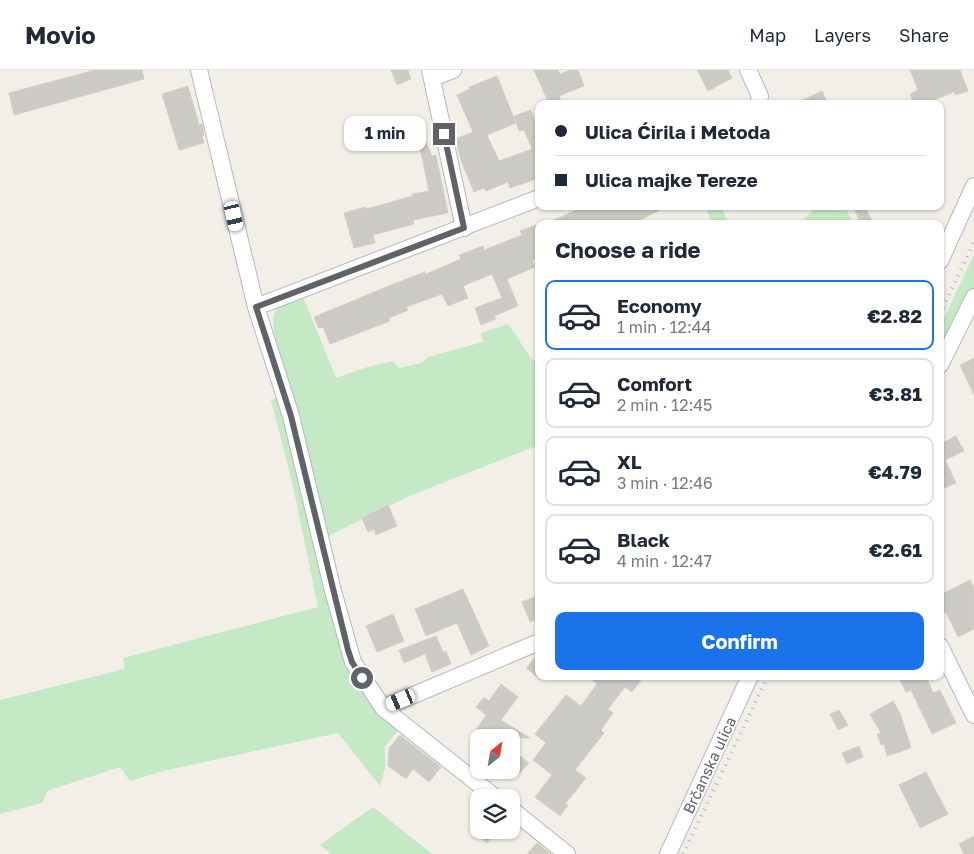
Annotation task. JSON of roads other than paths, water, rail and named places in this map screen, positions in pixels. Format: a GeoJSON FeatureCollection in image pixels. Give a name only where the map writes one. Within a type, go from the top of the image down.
{"type":"FeatureCollection","features":[{"type":"Feature","properties":{"kind":"street"},"geometry":{"type":"LineString","coordinates":[[199,70],[256,307],[291,416],[352,662],[383,708],[485,789]]}},
{"type":"Feature","properties":{"kind":"street"},"geometry":{"type":"LineString","coordinates":[[453,70],[431,74],[464,228]]}},
{"type":"Feature","properties":{"kind":"street"},"geometry":{"type":"LineString","coordinates":[[748,70],[760,96],[759,100]]}},
{"type":"Feature","properties":{"kind":"street"},"geometry":{"type":"LineString","coordinates":[[944,252],[974,186]]}},
{"type":"Feature","properties":{"kind":"street"},"geometry":{"type":"LineString","coordinates":[[256,307],[535,200]]}},
{"type":"Feature","properties":{"kind":"street"},"geometry":{"type":"LineString","coordinates":[[944,357],[974,297]]}},
{"type":"Feature","properties":{"kind":"street"},"geometry":{"type":"LineString","coordinates":[[383,708],[535,644]]}},
{"type":"Feature","properties":{"kind":"street"},"geometry":{"type":"LineString","coordinates":[[944,654],[974,715]]}},
{"type":"Feature","properties":{"kind":"street","name":"Brčanska ulica"},"geometry":{"type":"LineString","coordinates":[[668,854],[748,680]]}},
{"type":"Feature","properties":{"kind":"street"},"geometry":{"type":"LineString","coordinates":[[520,816],[567,854]]}},
{"type":"Feature","properties":{"kind":"railway"},"geometry":{"type":"LineString","coordinates":[[944,306],[974,242]]}},
{"type":"Feature","properties":{"kind":"railway"},"geometry":{"type":"LineString","coordinates":[[683,854],[766,680]]}}]}
